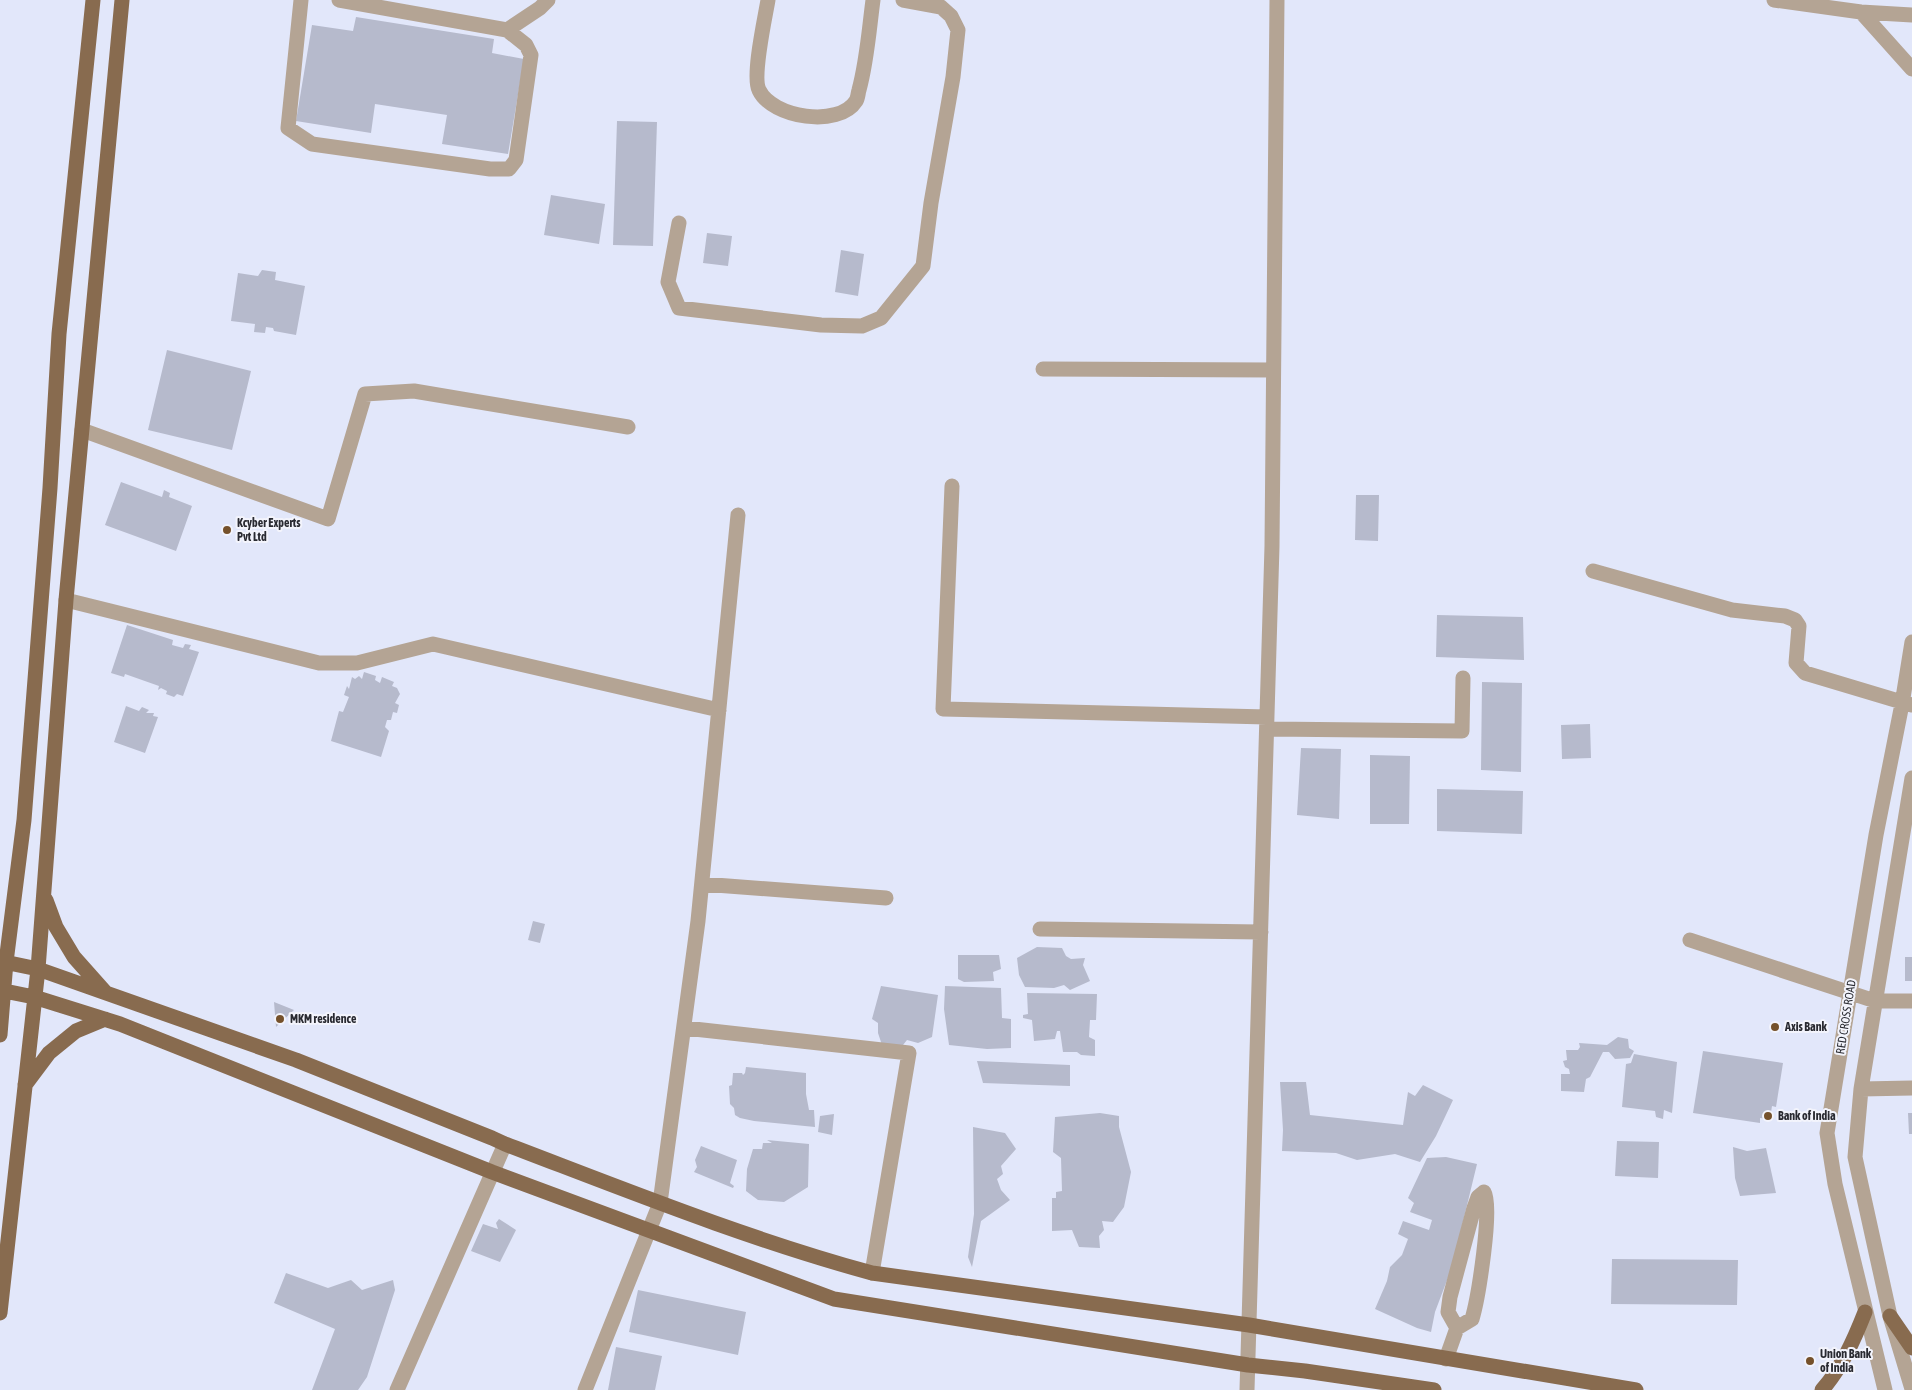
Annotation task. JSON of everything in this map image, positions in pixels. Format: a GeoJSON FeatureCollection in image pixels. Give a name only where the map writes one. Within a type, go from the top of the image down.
{"type":"FeatureCollection","features":[{"type":"Feature","properties":{"kind":"main road"},"geometry":{"type":"LineString","coordinates":[[0,1035],[3,962],[24,820],[60,334],[93,0]]}},
{"type":"Feature","properties":{"kind":"main road"},"geometry":{"type":"LineString","coordinates":[[0,1313],[38,969],[66,600],[122,0]]}},
{"type":"Feature","properties":{"kind":"main road"},"geometry":{"type":"LineString","coordinates":[[0,911],[15,890]]}},
{"type":"Feature","properties":{"kind":"main road"},"geometry":{"type":"LineString","coordinates":[[44,894],[56,927],[74,957],[107,994]]}},
{"type":"Feature","properties":{"kind":"main road"},"geometry":{"type":"LineString","coordinates":[[3,962],[38,969],[296,1060],[505,1144],[660,1203],[819,1258],[872,1273],[1249,1325],[1446,1359],[1557,1384],[1636,1390]]}},
{"type":"Feature","properties":{"kind":"main road"},"geometry":{"type":"LineString","coordinates":[[2,990],[34,997],[105,1019],[492,1172],[834,1299],[1248,1365],[1305,1371],[1434,1390]]}},
{"type":"Feature","properties":{"kind":"main road"},"geometry":{"type":"LineString","coordinates":[[24,1086],[49,1053],[76,1031],[105,1019]]}},
{"type":"Feature","properties":{"kind":"main road"},"geometry":{"type":"LineString","coordinates":[[1822,1390],[1842,1363],[1866,1312]]}},
{"type":"Feature","properties":{"kind":"main road"},"geometry":{"type":"LineString","coordinates":[[1890,1316],[1912,1348]]}},
{"type":"Feature","properties":{"kind":"street"},"geometry":{"type":"LineString","coordinates":[[302,0],[288,128],[312,144],[490,169],[508,169],[516,160],[531,55],[526,45],[506,30],[339,0]]}},
{"type":"Feature","properties":{"kind":"street"},"geometry":{"type":"LineString","coordinates":[[506,30],[540,8],[548,0]]}},
{"type":"Feature","properties":{"kind":"street"},"geometry":{"type":"LineString","coordinates":[[768,0],[758,63],[759,90],[774,107],[795,115],[823,116],[843,113],[856,101],[863,75],[873,0]]}},
{"type":"Feature","properties":{"kind":"street"},"geometry":{"type":"LineString","coordinates":[[679,223],[668,282],[679,308],[820,324],[862,326],[881,318],[923,266],[931,203],[953,77],[958,30],[951,16],[942,7],[903,0]]}},
{"type":"Feature","properties":{"kind":"street"},"geometry":{"type":"LineString","coordinates":[[1247,1390],[1272,546],[1277,0]]}},
{"type":"Feature","properties":{"kind":"street"},"geometry":{"type":"LineString","coordinates":[[1774,0],[1861,12],[1912,15]]}},
{"type":"Feature","properties":{"kind":"street"},"geometry":{"type":"LineString","coordinates":[[1861,12],[1912,69]]}},
{"type":"Feature","properties":{"kind":"street"},"geometry":{"type":"LineString","coordinates":[[1043,369],[1273,370]]}},
{"type":"Feature","properties":{"kind":"street"},"geometry":{"type":"LineString","coordinates":[[82,430],[328,519],[365,394],[414,391],[628,427]]}},
{"type":"Feature","properties":{"kind":"street"},"geometry":{"type":"LineString","coordinates":[[952,486],[943,710],[1462,731],[1463,678]]}},
{"type":"Feature","properties":{"kind":"street"},"geometry":{"type":"LineString","coordinates":[[585,1390],[660,1203],[685,1028],[702,884],[738,516]]}},
{"type":"Feature","properties":{"kind":"street"},"geometry":{"type":"LineString","coordinates":[[1593,571],[1732,610],[1786,616],[1794,620],[1799,626],[1796,663],[1805,674],[1907,705]]}},
{"type":"Feature","properties":{"kind":"street"},"geometry":{"type":"LineString","coordinates":[[66,600],[319,663],[357,663],[433,644],[719,710]]}},
{"type":"Feature","properties":{"kind":"street","name":"RED CROSS ROAD"},"geometry":{"type":"LineString","coordinates":[[1885,1390],[1834,1184],[1828,1132],[1849,992],[1876,835],[1907,705],[1911,648]]}},
{"type":"Feature","properties":{"kind":"street"},"geometry":{"type":"LineString","coordinates":[[1912,778],[1861,1089],[1855,1157],[1890,1316],[1912,1389]]}},
{"type":"Feature","properties":{"kind":"street"},"geometry":{"type":"LineString","coordinates":[[702,884],[886,898]]}},
{"type":"Feature","properties":{"kind":"street"},"geometry":{"type":"LineString","coordinates":[[1040,928],[1261,932]]}},
{"type":"Feature","properties":{"kind":"street"},"geometry":{"type":"LineString","coordinates":[[1690,940],[1875,1001],[1912,1001]]}},
{"type":"Feature","properties":{"kind":"street"},"geometry":{"type":"LineString","coordinates":[[685,1028],[909,1053],[872,1273]]}},
{"type":"Feature","properties":{"kind":"street"},"geometry":{"type":"LineString","coordinates":[[1861,1089],[1912,1088]]}},
{"type":"Feature","properties":{"kind":"street"},"geometry":{"type":"LineString","coordinates":[[398,1390],[505,1144]]}},
{"type":"Feature","properties":{"kind":"street"},"geometry":{"type":"LineString","coordinates":[[1446,1359],[1457,1328],[1472,1319],[1477,1301],[1485,1233],[1487,1197],[1484,1192],[1478,1197],[1474,1208],[1450,1296],[1448,1312],[1457,1328]]}},
{"type":"Feature","properties":{"kind":"building"},"geometry":{"type":"Polygon","coordinates":[[[356,17],[494,39],[492,53],[524,59],[508,154],[442,144],[447,115],[375,104],[371,133],[296,121],[312,25],[353,31],[356,17]]]}},
{"type":"Feature","properties":{"kind":"building"},"geometry":{"type":"Polygon","coordinates":[[[617,121],[657,122],[653,246],[613,245],[617,121]]]}},
{"type":"Feature","properties":{"kind":"building"},"geometry":{"type":"Polygon","coordinates":[[[551,195],[605,204],[599,244],[544,235],[551,195]]]}},
{"type":"Feature","properties":{"kind":"building"},"geometry":{"type":"Polygon","coordinates":[[[707,233],[732,236],[728,266],[703,263],[707,233]]]}},
{"type":"Feature","properties":{"kind":"building"},"geometry":{"type":"Polygon","coordinates":[[[841,250],[864,254],[858,296],[835,292],[841,250]]]}},
{"type":"Feature","properties":{"kind":"building"},"geometry":{"type":"Polygon","coordinates":[[[262,270],[276,272],[275,280],[305,286],[296,335],[274,331],[273,328],[266,327],[265,333],[254,332],[255,324],[231,321],[238,273],[258,276],[262,270]]]}},
{"type":"Feature","properties":{"kind":"building"},"geometry":{"type":"Polygon","coordinates":[[[167,350],[251,371],[232,450],[148,430],[167,350]]]}},
{"type":"Feature","properties":{"kind":"building"},"geometry":{"type":"Polygon","coordinates":[[[121,482],[162,497],[164,490],[170,493],[169,497],[192,506],[176,551],[105,525],[121,482]]]}},
{"type":"Feature","properties":{"kind":"building"},"geometry":{"type":"Polygon","coordinates":[[[1356,495],[1379,495],[1378,541],[1355,540],[1356,495]]]}},
{"type":"Feature","properties":{"kind":"building"},"geometry":{"type":"Polygon","coordinates":[[[1437,615],[1523,617],[1524,660],[1436,657],[1437,615]]]}},
{"type":"Feature","properties":{"kind":"building"},"geometry":{"type":"Polygon","coordinates":[[[127,625],[173,640],[172,645],[183,648],[185,644],[191,645],[189,649],[199,652],[183,696],[177,694],[174,697],[166,694],[167,691],[161,688],[158,690],[159,686],[125,674],[124,677],[111,673],[127,625]]]}},
{"type":"Feature","properties":{"kind":"building"},"geometry":{"type":"Polygon","coordinates":[[[364,672],[376,676],[375,680],[380,683],[382,677],[394,682],[392,686],[397,688],[400,694],[395,703],[399,705],[397,713],[393,712],[391,720],[387,720],[385,727],[389,731],[381,757],[331,741],[339,711],[343,712],[349,697],[344,695],[347,686],[349,689],[352,677],[355,679],[359,676],[362,679],[364,672]]]}},
{"type":"Feature","properties":{"kind":"building"},"geometry":{"type":"Polygon","coordinates":[[[1482,682],[1522,683],[1521,772],[1481,770],[1482,682]]]}},
{"type":"Feature","properties":{"kind":"building"},"geometry":{"type":"Polygon","coordinates":[[[126,706],[139,711],[142,707],[149,710],[146,713],[154,713],[153,716],[158,717],[145,753],[114,742],[126,706]]]}},
{"type":"Feature","properties":{"kind":"building"},"geometry":{"type":"Polygon","coordinates":[[[1590,724],[1591,758],[1562,759],[1561,725],[1590,724]]]}},
{"type":"Feature","properties":{"kind":"building"},"geometry":{"type":"Polygon","coordinates":[[[1301,748],[1341,749],[1339,819],[1297,815],[1301,748]]]}},
{"type":"Feature","properties":{"kind":"building"},"geometry":{"type":"Polygon","coordinates":[[[1370,755],[1410,756],[1409,824],[1370,824],[1370,755]]]}},
{"type":"Feature","properties":{"kind":"building"},"geometry":{"type":"Polygon","coordinates":[[[1437,789],[1523,791],[1522,834],[1437,831],[1437,789]]]}},
{"type":"Feature","properties":{"kind":"building"},"geometry":{"type":"Polygon","coordinates":[[[533,921],[545,924],[540,943],[528,940],[533,921]]]}},
{"type":"Feature","properties":{"kind":"building"},"geometry":{"type":"Polygon","coordinates":[[[1037,947],[1062,948],[1066,956],[1071,959],[1085,958],[1083,965],[1090,981],[1070,990],[1064,985],[1054,988],[1025,987],[1019,975],[1017,958],[1037,947]]]}},
{"type":"Feature","properties":{"kind":"building"},"geometry":{"type":"Polygon","coordinates":[[[958,955],[999,955],[1001,969],[993,972],[994,981],[964,982],[958,979],[958,955]]]}},
{"type":"Feature","properties":{"kind":"building"},"geometry":{"type":"Polygon","coordinates":[[[1905,957],[1912,957],[1912,981],[1905,981],[1905,957]]]}},
{"type":"Feature","properties":{"kind":"building"},"geometry":{"type":"Polygon","coordinates":[[[881,986],[938,995],[932,1037],[918,1043],[907,1040],[899,1050],[883,1048],[878,1033],[878,1023],[872,1019],[881,986]]]}},
{"type":"Feature","properties":{"kind":"building"},"geometry":{"type":"Polygon","coordinates":[[[945,986],[1001,988],[1002,1018],[1011,1019],[1011,1048],[987,1049],[949,1045],[944,1009],[945,986]]]}},
{"type":"Feature","properties":{"kind":"building"},"geometry":{"type":"Polygon","coordinates":[[[1027,993],[1097,994],[1096,1020],[1090,1020],[1089,1037],[1095,1040],[1095,1056],[1081,1055],[1077,1052],[1063,1052],[1060,1031],[1057,1031],[1055,1039],[1034,1041],[1032,1020],[1023,1018],[1023,1015],[1028,1014],[1027,993]]]}},
{"type":"Feature","properties":{"kind":"building","name":"MKM residence"},"geometry":{"type":"Polygon","coordinates":[[[274,1002],[294,1010],[276,1027],[274,1002]]]}},
{"type":"Feature","properties":{"kind":"building"},"geometry":{"type":"Polygon","coordinates":[[[1618,1037],[1628,1039],[1629,1048],[1634,1051],[1630,1058],[1615,1059],[1609,1052],[1603,1052],[1590,1077],[1586,1079],[1584,1092],[1561,1091],[1561,1074],[1570,1074],[1563,1061],[1567,1060],[1566,1050],[1578,1050],[1580,1047],[1579,1043],[1607,1045],[1618,1037]]]}},
{"type":"Feature","properties":{"kind":"building"},"geometry":{"type":"Polygon","coordinates":[[[1703,1051],[1783,1063],[1776,1107],[1772,1106],[1770,1119],[1760,1118],[1760,1123],[1693,1113],[1703,1051]]]}},
{"type":"Feature","properties":{"kind":"building"},"geometry":{"type":"Polygon","coordinates":[[[1634,1054],[1677,1062],[1672,1113],[1664,1110],[1663,1119],[1656,1117],[1655,1111],[1622,1107],[1626,1064],[1631,1063],[1634,1054]]]}},
{"type":"Feature","properties":{"kind":"building"},"geometry":{"type":"Polygon","coordinates":[[[977,1061],[1070,1065],[1070,1086],[983,1083],[977,1061]]]}},
{"type":"Feature","properties":{"kind":"building"},"geometry":{"type":"Polygon","coordinates":[[[746,1067],[806,1073],[806,1094],[809,1110],[814,1110],[815,1127],[754,1121],[735,1115],[734,1108],[730,1104],[729,1086],[732,1085],[733,1073],[742,1073],[743,1075],[746,1067]]]}},
{"type":"Feature","properties":{"kind":"building"},"geometry":{"type":"Polygon","coordinates":[[[1280,1082],[1306,1082],[1310,1115],[1403,1125],[1408,1092],[1415,1096],[1423,1085],[1453,1100],[1436,1136],[1420,1162],[1395,1154],[1357,1160],[1336,1153],[1282,1151],[1283,1130],[1280,1082]]]}},
{"type":"Feature","properties":{"kind":"building"},"geometry":{"type":"Polygon","coordinates":[[[1100,1113],[1119,1116],[1119,1127],[1131,1172],[1124,1207],[1113,1222],[1102,1221],[1104,1230],[1099,1236],[1100,1248],[1079,1247],[1072,1230],[1052,1231],[1052,1198],[1056,1198],[1056,1192],[1062,1191],[1061,1158],[1053,1152],[1055,1117],[1100,1113]]]}},
{"type":"Feature","properties":{"kind":"building"},"geometry":{"type":"Polygon","coordinates":[[[1908,1113],[1912,1113],[1912,1134],[1909,1134],[1908,1113]]]}},
{"type":"Feature","properties":{"kind":"building"},"geometry":{"type":"Polygon","coordinates":[[[834,1114],[832,1135],[818,1132],[820,1116],[834,1114]]]}},
{"type":"Feature","properties":{"kind":"building"},"geometry":{"type":"Polygon","coordinates":[[[973,1127],[1005,1133],[1016,1149],[1001,1166],[1003,1174],[997,1179],[1001,1190],[1010,1200],[981,1221],[972,1267],[968,1257],[974,1214],[973,1127]]]}},
{"type":"Feature","properties":{"kind":"building"},"geometry":{"type":"Polygon","coordinates":[[[767,1140],[809,1144],[808,1187],[784,1202],[758,1200],[746,1191],[747,1169],[753,1149],[762,1149],[763,1143],[772,1143],[767,1140]]]}},
{"type":"Feature","properties":{"kind":"building"},"geometry":{"type":"Polygon","coordinates":[[[1617,1141],[1659,1142],[1658,1178],[1615,1176],[1617,1141]]]}},
{"type":"Feature","properties":{"kind":"building"},"geometry":{"type":"Polygon","coordinates":[[[701,1146],[737,1160],[730,1183],[734,1186],[733,1188],[694,1172],[697,1167],[695,1160],[701,1146]]]}},
{"type":"Feature","properties":{"kind":"building"},"geometry":{"type":"Polygon","coordinates":[[[1733,1147],[1747,1151],[1766,1148],[1776,1193],[1740,1196],[1735,1178],[1733,1147]]]}},
{"type":"Feature","properties":{"kind":"building"},"geometry":{"type":"Polygon","coordinates":[[[1446,1157],[1477,1164],[1452,1267],[1435,1312],[1431,1332],[1417,1328],[1375,1309],[1387,1281],[1390,1267],[1402,1255],[1408,1239],[1398,1234],[1403,1221],[1429,1230],[1432,1220],[1410,1212],[1414,1203],[1408,1198],[1427,1158],[1446,1157]]]}},
{"type":"Feature","properties":{"kind":"building"},"geometry":{"type":"Polygon","coordinates":[[[499,1219],[516,1230],[500,1262],[471,1251],[483,1224],[498,1229],[496,1223],[499,1219]]]}},
{"type":"Feature","properties":{"kind":"building"},"geometry":{"type":"Polygon","coordinates":[[[1612,1259],[1738,1260],[1737,1305],[1611,1304],[1612,1259]]]}},
{"type":"Feature","properties":{"kind":"building"},"geometry":{"type":"Polygon","coordinates":[[[286,1273],[328,1288],[351,1280],[362,1290],[393,1280],[395,1290],[367,1377],[358,1390],[312,1390],[335,1329],[274,1303],[286,1273]]]}},
{"type":"Feature","properties":{"kind":"building"},"geometry":{"type":"Polygon","coordinates":[[[638,1290],[746,1312],[738,1355],[629,1332],[638,1290]]]}},
{"type":"Feature","properties":{"kind":"building"},"geometry":{"type":"Polygon","coordinates":[[[616,1347],[662,1356],[655,1390],[608,1390],[616,1347]]]}},
{"type":"Feature","properties":{"kind":"place","name":"Kcyber Experts Pvt Ltd"},"geometry":{"type":"Point","coordinates":[227,530]}},
{"type":"Feature","properties":{"kind":"place","name":"MKM residence"},"geometry":{"type":"Point","coordinates":[280,1019]}},
{"type":"Feature","properties":{"kind":"place","name":"Axis Bank"},"geometry":{"type":"Point","coordinates":[1775,1027]}},
{"type":"Feature","properties":{"kind":"place","name":"Bank of India"},"geometry":{"type":"Point","coordinates":[1768,1116]}},
{"type":"Feature","properties":{"kind":"place","name":"Union Bank of India"},"geometry":{"type":"Point","coordinates":[1810,1361]}}]}
